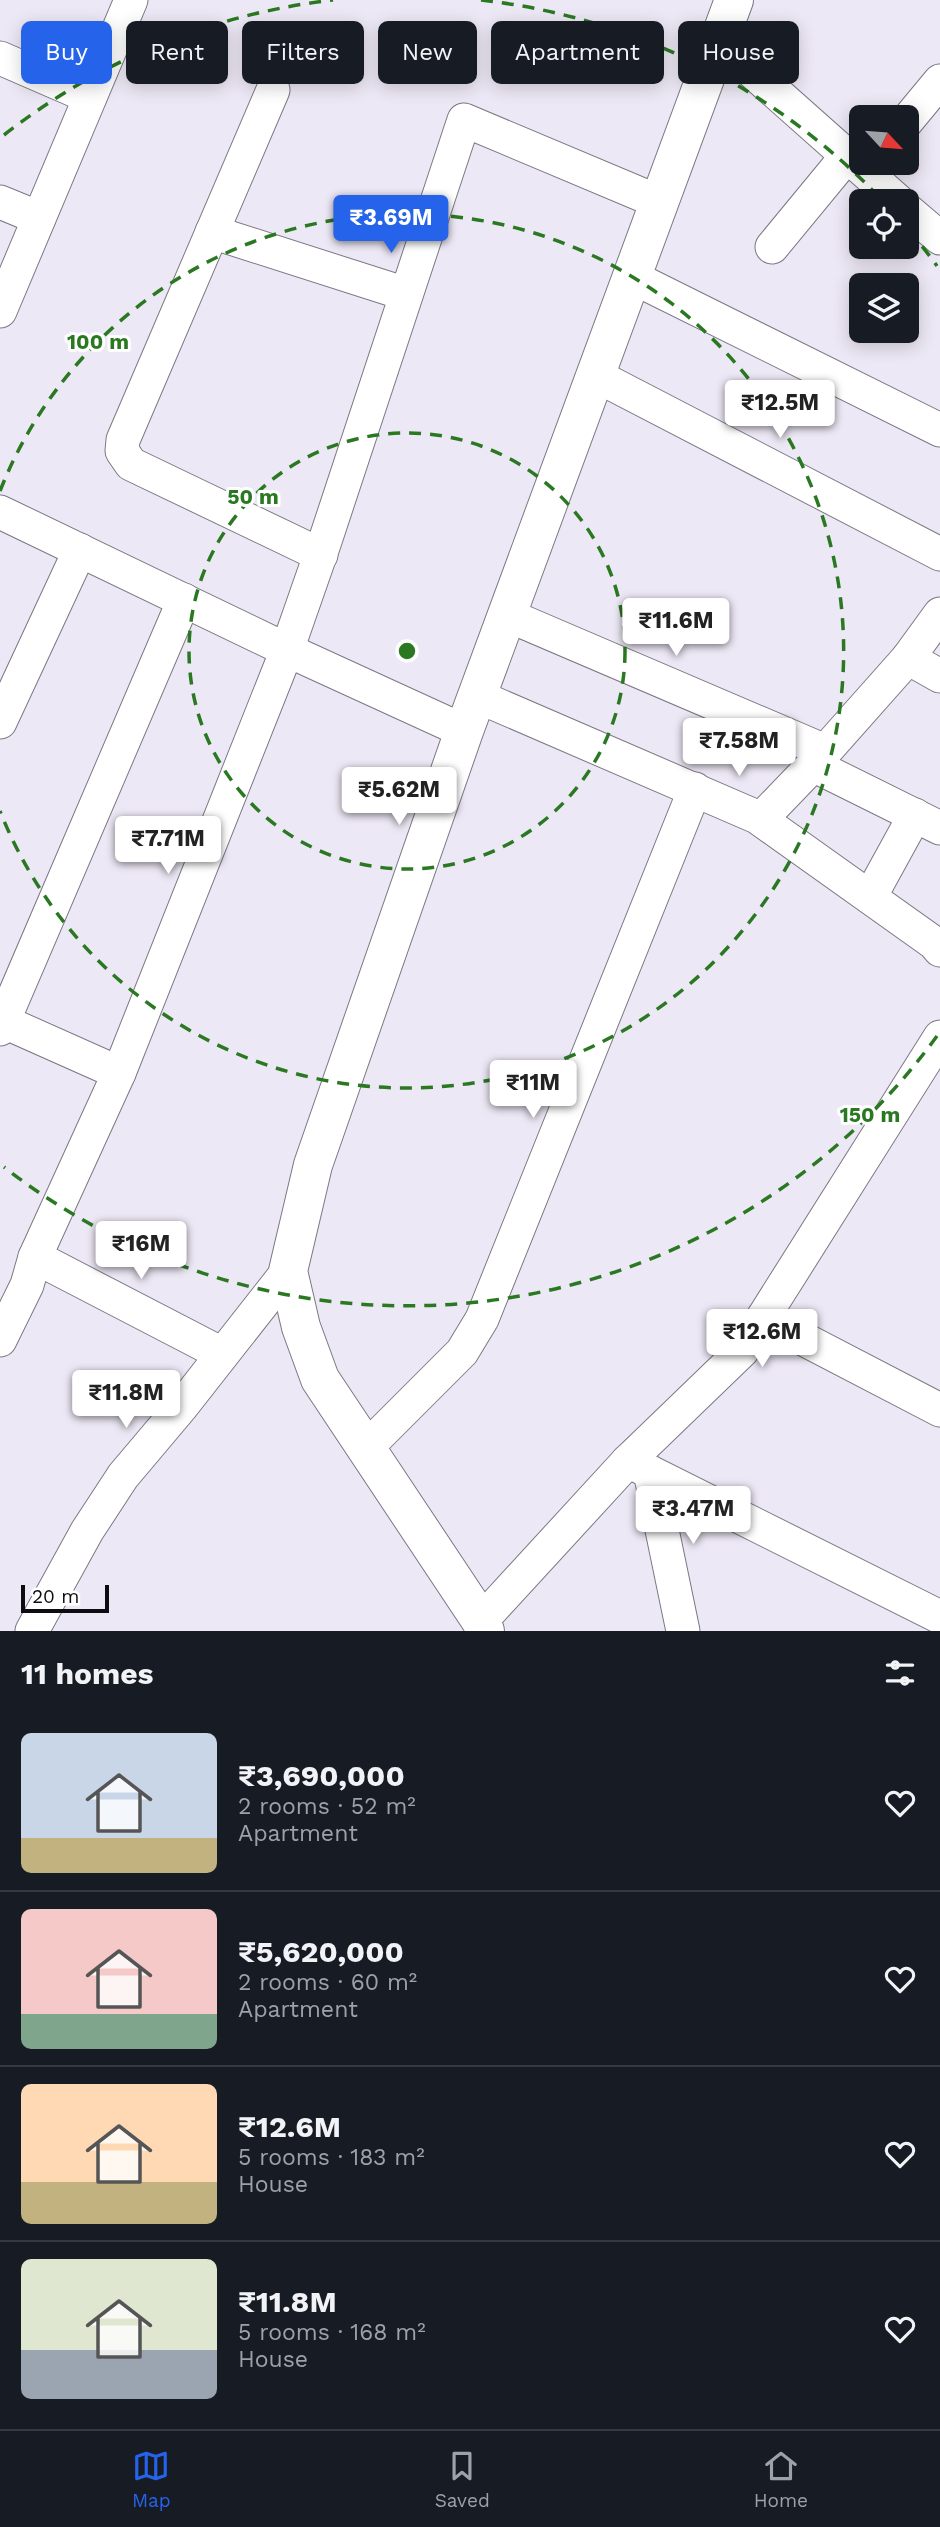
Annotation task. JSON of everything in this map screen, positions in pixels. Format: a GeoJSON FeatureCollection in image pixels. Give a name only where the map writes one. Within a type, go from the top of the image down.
{"type":"FeatureCollection","features":[{"type":"Feature","properties":{"kind":"street"},"geometry":{"type":"LineString","coordinates":[[0,311],[131,0]]}},
{"type":"Feature","properties":{"kind":"street"},"geometry":{"type":"LineString","coordinates":[[726,21],[734,0]]}},
{"type":"Feature","properties":{"kind":"street"},"geometry":{"type":"LineString","coordinates":[[0,58],[90,97]]}},
{"type":"Feature","properties":{"kind":"street"},"geometry":{"type":"LineString","coordinates":[[919,106],[940,81]]}},
{"type":"Feature","properties":{"kind":"street"},"geometry":{"type":"LineString","coordinates":[[32,1631],[87,1531],[123,1476],[288,1271],[313,1165],[464,731],[703,84]]}},
{"type":"Feature","properties":{"kind":"street"},"geometry":{"type":"LineString","coordinates":[[768,84],[849,153]]}},
{"type":"Feature","properties":{"kind":"street"},"geometry":{"type":"LineString","coordinates":[[273,89],[123,440],[122,451],[131,464],[321,555]]}},
{"type":"Feature","properties":{"kind":"street"},"geometry":{"type":"LineString","coordinates":[[0,1340],[27,1285],[35,1257],[120,1073],[287,650],[321,555],[464,120],[659,202]]}},
{"type":"Feature","properties":{"kind":"street"},"geometry":{"type":"LineString","coordinates":[[772,247],[850,175]]}},
{"type":"Feature","properties":{"kind":"street"},"geometry":{"type":"LineString","coordinates":[[873,175],[886,189]]}},
{"type":"Feature","properties":{"kind":"street"},"geometry":{"type":"LineString","coordinates":[[0,202],[39,218]]}},
{"type":"Feature","properties":{"kind":"street"},"geometry":{"type":"LineString","coordinates":[[919,220],[940,238]]}},
{"type":"Feature","properties":{"kind":"street"},"geometry":{"type":"LineString","coordinates":[[212,232],[407,294]]}},
{"type":"Feature","properties":{"kind":"street"},"geometry":{"type":"LineString","coordinates":[[632,277],[940,430]]}},
{"type":"Feature","properties":{"kind":"street"},"geometry":{"type":"LineString","coordinates":[[596,375],[940,554]]}},
{"type":"Feature","properties":{"kind":"street"},"geometry":{"type":"LineString","coordinates":[[0,512],[287,650],[464,731]]}},
{"type":"Feature","properties":{"kind":"street"},"geometry":{"type":"LineString","coordinates":[[0,722],[80,550]]}},
{"type":"Feature","properties":{"kind":"street"},"geometry":{"type":"LineString","coordinates":[[120,1073],[1,1024],[184,600]]}},
{"type":"Feature","properties":{"kind":"street"},"geometry":{"type":"LineString","coordinates":[[761,819],[908,658],[940,614]]}},
{"type":"Feature","properties":{"kind":"street"},"geometry":{"type":"LineString","coordinates":[[507,615],[819,758],[927,821],[870,897]]}},
{"type":"Feature","properties":{"kind":"street"},"geometry":{"type":"LineString","coordinates":[[908,658],[940,676]]}},
{"type":"Feature","properties":{"kind":"street"},"geometry":{"type":"LineString","coordinates":[[477,696],[761,819],[934,943],[940,950]]}},
{"type":"Feature","properties":{"kind":"street"},"geometry":{"type":"LineString","coordinates":[[366,1448],[462,1352],[482,1319],[695,789]]}},
{"type":"Feature","properties":{"kind":"street"},"geometry":{"type":"LineString","coordinates":[[288,1271],[301,1326],[320,1379],[483,1626],[639,1466],[742,1350],[940,1037]]}},
{"type":"Feature","properties":{"kind":"street"},"geometry":{"type":"LineString","coordinates":[[35,1257],[222,1353]]}},
{"type":"Feature","properties":{"kind":"street"},"geometry":{"type":"LineString","coordinates":[[763,1318],[940,1410]]}},
{"type":"Feature","properties":{"kind":"street"},"geometry":{"type":"LineString","coordinates":[[639,1466],[940,1617]]}},
{"type":"Feature","properties":{"kind":"street"},"geometry":{"type":"LineString","coordinates":[[639,1466],[683,1631]]}}]}
